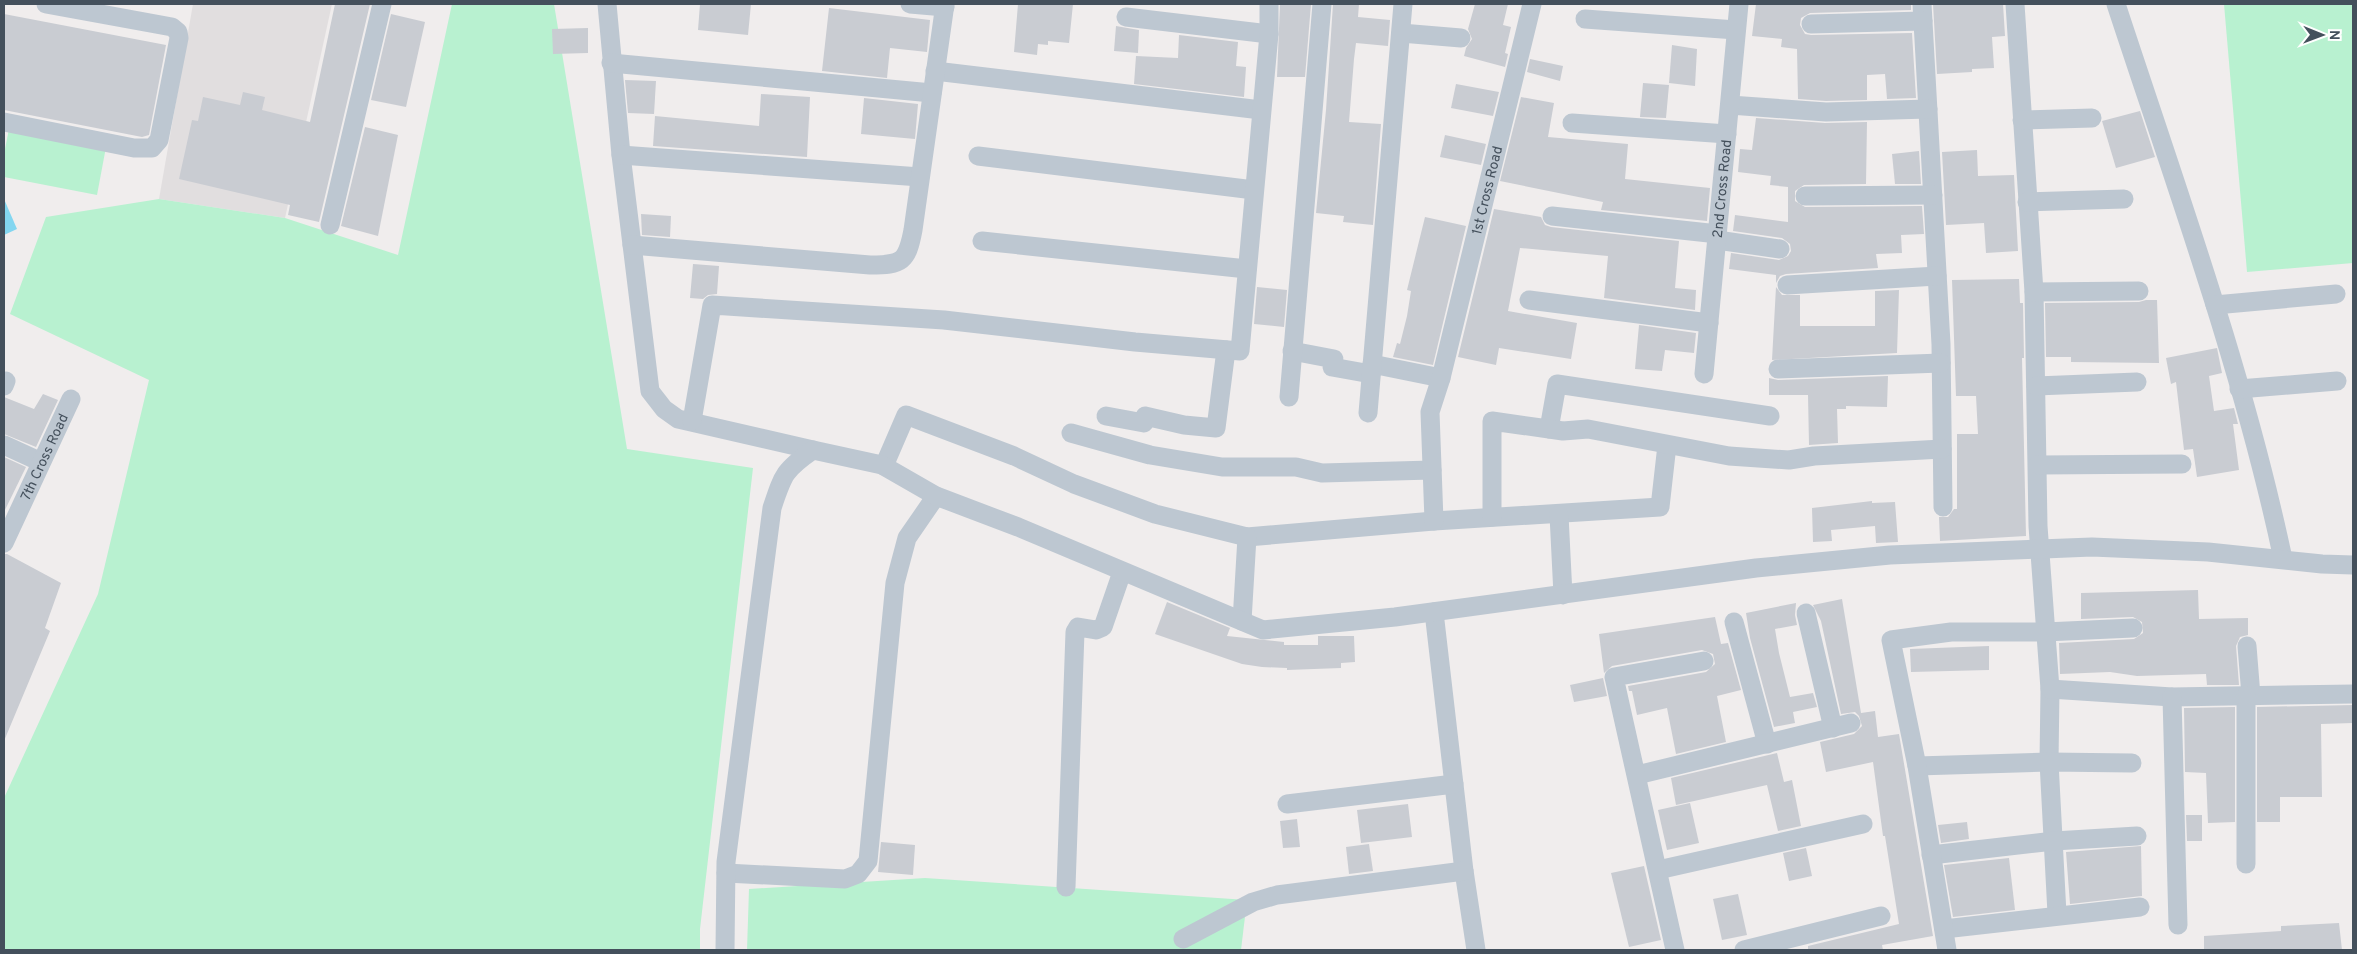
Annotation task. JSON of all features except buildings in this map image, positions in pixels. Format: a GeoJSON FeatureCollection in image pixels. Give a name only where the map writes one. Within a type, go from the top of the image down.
{"type":"FeatureCollection","features":[{"type":"Feature","properties":{"kind":"street"},"geometry":{"type":"LineString","coordinates":[[4,122],[134,148],[152,148],[159,140],[179,38],[178,32],[172,27],[46,4]]}},
{"type":"Feature","properties":{"kind":"street"},"geometry":{"type":"LineString","coordinates":[[330,225],[382,4]]}},
{"type":"Feature","properties":{"kind":"street"},"geometry":{"type":"LineString","coordinates":[[607,4],[621,155],[650,391],[664,408],[678,418],[884,466],[936,496],[1018,527],[1263,630],[1434,612],[1775,566],[1890,555],[2092,546],[2208,552],[2353,565]]}},
{"type":"Feature","properties":{"kind":"street"},"geometry":{"type":"LineString","coordinates":[[632,245],[891,265],[903,260],[910,248],[945,5],[910,4]]}},
{"type":"Feature","properties":{"kind":"street"},"geometry":{"type":"LineString","coordinates":[[692,421],[712,305],[944,320],[1135,342],[1240,351],[1269,34],[1269,4]]}},
{"type":"Feature","properties":{"kind":"street"},"geometry":{"type":"LineString","coordinates":[[1289,398],[1322,4]]}},
{"type":"Feature","properties":{"kind":"street"},"geometry":{"type":"LineString","coordinates":[[1368,414],[1403,4]]}},
{"type":"Feature","properties":{"kind":"street","name":"1st Cross Road"},"geometry":{"type":"LineString","coordinates":[[1434,521],[1430,412],[1532,4]]}},
{"type":"Feature","properties":{"kind":"street","name":"2nd Cross Road"},"geometry":{"type":"LineString","coordinates":[[1704,374],[1739,4]]}},
{"type":"Feature","properties":{"kind":"street"},"geometry":{"type":"LineString","coordinates":[[2015,4],[2034,292],[2039,547],[2050,689],[2048,762],[2057,914]]}},
{"type":"Feature","properties":{"kind":"street"},"geometry":{"type":"LineString","coordinates":[[2116,4],[2214,306],[2268,484],[2283,559]]}},
{"type":"Feature","properties":{"kind":"street"},"geometry":{"type":"LineString","coordinates":[[1811,24],[1923,12],[1942,363],[1943,507]]}},
{"type":"Feature","properties":{"kind":"street"},"geometry":{"type":"LineString","coordinates":[[1126,17],[1269,34]]}},
{"type":"Feature","properties":{"kind":"street"},"geometry":{"type":"LineString","coordinates":[[1584,19],[1736,30]]}},
{"type":"Feature","properties":{"kind":"street"},"geometry":{"type":"LineString","coordinates":[[1401,33],[1461,38]]}},
{"type":"Feature","properties":{"kind":"street"},"geometry":{"type":"LineString","coordinates":[[611,63],[932,93]]}},
{"type":"Feature","properties":{"kind":"street"},"geometry":{"type":"LineString","coordinates":[[935,71],[1261,110]]}},
{"type":"Feature","properties":{"kind":"street"},"geometry":{"type":"LineString","coordinates":[[1730,105],[1826,112],[1928,109]]}},
{"type":"Feature","properties":{"kind":"street"},"geometry":{"type":"LineString","coordinates":[[2022,120],[2092,118]]}},
{"type":"Feature","properties":{"kind":"street"},"geometry":{"type":"LineString","coordinates":[[1572,123],[1727,134]]}},
{"type":"Feature","properties":{"kind":"street"},"geometry":{"type":"LineString","coordinates":[[621,155],[920,176]]}},
{"type":"Feature","properties":{"kind":"street"},"geometry":{"type":"LineString","coordinates":[[978,156],[1254,190]]}},
{"type":"Feature","properties":{"kind":"street"},"geometry":{"type":"LineString","coordinates":[[1804,196],[1933,195]]}},
{"type":"Feature","properties":{"kind":"street"},"geometry":{"type":"LineString","coordinates":[[2028,202],[2124,199]]}},
{"type":"Feature","properties":{"kind":"street"},"geometry":{"type":"LineString","coordinates":[[1552,216],[1717,237],[1780,249]]}},
{"type":"Feature","properties":{"kind":"street"},"geometry":{"type":"LineString","coordinates":[[982,241],[1247,269]]}},
{"type":"Feature","properties":{"kind":"street"},"geometry":{"type":"LineString","coordinates":[[1787,285],[1937,276]]}},
{"type":"Feature","properties":{"kind":"street"},"geometry":{"type":"LineString","coordinates":[[2034,292],[2139,291]]}},
{"type":"Feature","properties":{"kind":"street"},"geometry":{"type":"LineString","coordinates":[[2214,306],[2336,294]]}},
{"type":"Feature","properties":{"kind":"street"},"geometry":{"type":"LineString","coordinates":[[1529,300],[1709,323]]}},
{"type":"Feature","properties":{"kind":"street"},"geometry":{"type":"LineString","coordinates":[[1106,416],[1144,423],[1145,416],[1184,425],[1216,428],[1226,350]]}},
{"type":"Feature","properties":{"kind":"street"},"geometry":{"type":"LineString","coordinates":[[1292,351],[1334,358],[1332,367],[1371,369],[1440,378]]}},
{"type":"Feature","properties":{"kind":"street"},"geometry":{"type":"LineString","coordinates":[[1778,369],[1942,363]]}},
{"type":"Feature","properties":{"kind":"street"},"geometry":{"type":"LineString","coordinates":[[2239,389],[2337,381]]}},
{"type":"Feature","properties":{"kind":"street"},"geometry":{"type":"LineString","coordinates":[[2036,386],[2138,382]]}},
{"type":"Feature","properties":{"kind":"street"},"geometry":{"type":"LineString","coordinates":[[1549,429],[1557,384],[1770,416]]}},
{"type":"Feature","properties":{"kind":"street","name":"7th Cross Road"},"geometry":{"type":"LineString","coordinates":[[4,540],[71,399]]}},
{"type":"Feature","properties":{"kind":"street"},"geometry":{"type":"LineString","coordinates":[[884,466],[906,415],[1014,456],[1074,484],[1155,514],[1247,537],[1434,521],[1559,515],[1660,507],[1667,445]]}},
{"type":"Feature","properties":{"kind":"street"},"geometry":{"type":"LineString","coordinates":[[1492,517],[1492,421],[1563,431],[1588,429],[1729,456],[1789,460],[1814,456],[1942,449]]}},
{"type":"Feature","properties":{"kind":"street"},"geometry":{"type":"LineString","coordinates":[[1071,433],[1150,455],[1222,466],[1296,467],[1322,473],[1432,470]]}},
{"type":"Feature","properties":{"kind":"street"},"geometry":{"type":"LineString","coordinates":[[4,445],[41,462]]}},
{"type":"Feature","properties":{"kind":"street"},"geometry":{"type":"LineString","coordinates":[[725,950],[726,873],[772,508],[782,478],[792,464],[813,450]]}},
{"type":"Feature","properties":{"kind":"street"},"geometry":{"type":"LineString","coordinates":[[2038,465],[2182,464]]}},
{"type":"Feature","properties":{"kind":"street"},"geometry":{"type":"LineString","coordinates":[[726,873],[824,879],[845,878],[858,874],[868,861],[895,583],[907,538],[936,496]]}},
{"type":"Feature","properties":{"kind":"street"},"geometry":{"type":"LineString","coordinates":[[1559,515],[1563,595]]}},
{"type":"Feature","properties":{"kind":"street"},"geometry":{"type":"LineString","coordinates":[[1242,622],[1247,537]]}},
{"type":"Feature","properties":{"kind":"street"},"geometry":{"type":"LineString","coordinates":[[1066,887],[1075,632],[1078,627],[1096,630],[1103,627],[1122,572]]}},
{"type":"Feature","properties":{"kind":"street"},"geometry":{"type":"LineString","coordinates":[[1434,612],[1464,871],[1476,950]]}},
{"type":"Feature","properties":{"kind":"street"},"geometry":{"type":"LineString","coordinates":[[1806,613],[1833,728]]}},
{"type":"Feature","properties":{"kind":"street"},"geometry":{"type":"LineString","coordinates":[[1734,622],[1767,744]]}},
{"type":"Feature","properties":{"kind":"street"},"geometry":{"type":"LineString","coordinates":[[1947,950],[1917,766],[1892,640],[1952,632],[2045,632],[2132,628]]}},
{"type":"Feature","properties":{"kind":"street"},"geometry":{"type":"LineString","coordinates":[[2246,864],[2247,646]]}},
{"type":"Feature","properties":{"kind":"street"},"geometry":{"type":"LineString","coordinates":[[1675,950],[1614,676],[1704,661]]}},
{"type":"Feature","properties":{"kind":"street"},"geometry":{"type":"LineString","coordinates":[[2050,689],[2172,697],[2353,694]]}},
{"type":"Feature","properties":{"kind":"street"},"geometry":{"type":"LineString","coordinates":[[2172,697],[2178,925]]}},
{"type":"Feature","properties":{"kind":"street"},"geometry":{"type":"LineString","coordinates":[[1637,775],[1851,724]]}},
{"type":"Feature","properties":{"kind":"street"},"geometry":{"type":"LineString","coordinates":[[1917,766],[2048,762],[2132,763]]}},
{"type":"Feature","properties":{"kind":"street"},"geometry":{"type":"LineString","coordinates":[[1287,804],[1454,784]]}},
{"type":"Feature","properties":{"kind":"street"},"geometry":{"type":"LineString","coordinates":[[1658,870],[1863,824]]}},
{"type":"Feature","properties":{"kind":"street"},"geometry":{"type":"LineString","coordinates":[[1931,855],[2054,841],[2137,836]]}},
{"type":"Feature","properties":{"kind":"street"},"geometry":{"type":"LineString","coordinates":[[1183,939],[1253,902],[1277,895],[1464,871]]}},
{"type":"Feature","properties":{"kind":"street"},"geometry":{"type":"LineString","coordinates":[[1944,929],[2057,914],[2140,907]]}},
{"type":"Feature","properties":{"kind":"street"},"geometry":{"type":"LineString","coordinates":[[1744,950],[1881,916]]}},
{"type":"Feature","properties":{"kind":"shaded area"},"geometry":{"type":"Polygon","coordinates":[[[193,4],[332,4],[285,218],[159,199],[193,4]]]}},
{"type":"Feature","properties":{"kind":"green space"},"geometry":{"type":"Polygon","coordinates":[[[452,4],[554,4],[627,449],[753,468],[700,929],[700,950],[4,950],[4,798],[98,594],[149,380],[10,314],[46,217],[159,199],[285,218],[398,255],[452,4]]]}},
{"type":"Feature","properties":{"kind":"green space"},"geometry":{"type":"Polygon","coordinates":[[[2224,4],[2353,4],[2353,263],[2247,272],[2224,4]]]}},
{"type":"Feature","properties":{"kind":"green space"},"geometry":{"type":"Polygon","coordinates":[[[9,129],[106,147],[97,195],[4,177],[4,154],[9,129]]]}},
{"type":"Feature","properties":{"kind":"green space"},"geometry":{"type":"Polygon","coordinates":[[[925,878],[1247,900],[1241,950],[747,950],[749,889],[925,878]]]}},
{"type":"Feature","properties":{"kind":"water"},"geometry":{"type":"Polygon","coordinates":[[[4,199],[17,229],[4,235],[4,199]]]}}]}
